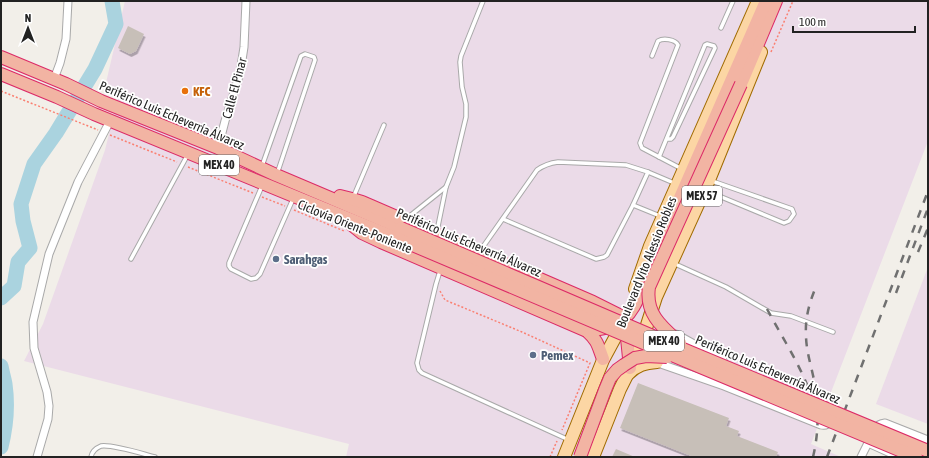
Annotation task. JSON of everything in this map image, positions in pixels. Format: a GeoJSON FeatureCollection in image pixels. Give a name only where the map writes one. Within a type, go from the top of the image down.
{"type":"FeatureCollection","features":[{"type":"Feature","properties":{"kind":"highway"},"geometry":{"type":"LineString","coordinates":[[688,357],[659,324],[651,311],[648,298],[649,287],[741,84],[776,1]]}},
{"type":"Feature","properties":{"kind":"highway"},"geometry":{"type":"LineString","coordinates":[[587,331],[616,325],[625,318],[632,309],[758,2]]}},
{"type":"Feature","properties":{"kind":"highway","name":"Periférico Luis Echeverría Álvarez"},"geometry":{"type":"LineString","coordinates":[[1,57],[66,84],[101,101],[218,148],[276,175],[916,457]]}},
{"type":"Feature","properties":{"kind":"highway","name":"Periférico Luis Echeverría Álvarez"},"geometry":{"type":"LineString","coordinates":[[1,74],[110,121],[344,217],[400,229]]}},
{"type":"Feature","properties":{"kind":"highway"},"geometry":{"type":"LineString","coordinates":[[323,195],[352,199],[400,229],[436,235],[593,302],[625,318]]}},
{"type":"Feature","properties":{"kind":"highway"},"geometry":{"type":"LineString","coordinates":[[344,217],[362,233],[381,242],[587,331],[594,338],[603,359]]}},
{"type":"Feature","properties":{"kind":"highway"},"geometry":{"type":"LineString","coordinates":[[587,331],[596,321],[596,308],[593,302]]}},
{"type":"Feature","properties":{"kind":"highway"},"geometry":{"type":"LineString","coordinates":[[625,318],[628,372]]}},
{"type":"Feature","properties":{"kind":"highway"},"geometry":{"type":"LineString","coordinates":[[580,457],[610,378],[617,370],[634,358],[646,356],[688,357]]}},
{"type":"Feature","properties":{"kind":"highway","name":"Periférico Luis Echeverría Álvarez"},"geometry":{"type":"LineString","coordinates":[[688,357],[928,451]]}},
{"type":"Feature","properties":{"kind":"main road","name":"Boulevard Vito Alessio Robles"},"geometry":{"type":"LineString","coordinates":[[594,457],[620,389],[638,353],[656,297],[707,185],[782,1]]}},
{"type":"Feature","properties":{"kind":"main road","name":"Boulevard Vito Alessio Robles"},"geometry":{"type":"LineString","coordinates":[[564,457],[603,359],[625,318],[650,246],[758,2]]}},
{"type":"Feature","properties":{"kind":"main road"},"geometry":{"type":"LineString","coordinates":[[625,318],[633,345],[638,353]]}},
{"type":"Feature","properties":{"kind":"main road"},"geometry":{"type":"LineString","coordinates":[[628,372],[640,365],[649,362],[657,362]]}},
{"type":"Feature","properties":{"kind":"main road"},"geometry":{"type":"LineString","coordinates":[[595,380],[608,380],[613,382],[620,389]]}},
{"type":"Feature","properties":{"kind":"street"},"geometry":{"type":"LineString","coordinates":[[54,79],[66,39],[68,1]]}},
{"type":"Feature","properties":{"kind":"street","name":"Calle El Pinar"},"geometry":{"type":"LineString","coordinates":[[218,148],[240,73],[244,47],[245,2]]}},
{"type":"Feature","properties":{"kind":"street"},"geometry":{"type":"LineString","coordinates":[[38,457],[48,419],[49,406],[47,392],[34,348],[33,322],[49,254],[78,182],[110,121]]}},
{"type":"Feature","properties":{"kind":"street"},"geometry":{"type":"LineString","coordinates":[[656,297],[656,306],[659,318],[668,330]]}},
{"type":"Feature","properties":{"kind":"street"},"geometry":{"type":"LineString","coordinates":[[657,362],[653,357],[652,351],[654,339],[663,330],[668,330]]}},
{"type":"Feature","properties":{"kind":"street","name":"Periférico Luis Echeverría Álvarez"},"geometry":{"type":"LineString","coordinates":[[638,353],[644,358],[724,386],[824,426],[827,425],[833,418],[835,412],[829,405],[719,358],[668,330]]}},
{"type":"Feature","properties":{"kind":"street"},"geometry":{"type":"LineString","coordinates":[[861,457],[876,426],[880,424],[885,423],[928,440]]}},
{"type":"Feature","properties":{"kind":"street"},"geometry":{"type":"LineString","coordinates":[[868,443],[899,457]]}},
{"type":"Feature","properties":{"kind":"lane"},"geometry":{"type":"LineString","coordinates":[[436,235],[446,188],[454,167],[466,117],[466,104],[462,87],[461,56],[483,1]]}},
{"type":"Feature","properties":{"kind":"lane"},"geometry":{"type":"LineString","coordinates":[[720,28],[733,1]]}},
{"type":"Feature","properties":{"kind":"lane"},"geometry":{"type":"LineString","coordinates":[[652,56],[659,40],[662,39],[676,42],[678,45],[640,143],[642,148],[684,170]]}},
{"type":"Feature","properties":{"kind":"lane"},"geometry":{"type":"LineString","coordinates":[[659,157],[705,45],[707,44],[714,46],[715,48],[673,137],[671,139],[667,139]]}},
{"type":"Feature","properties":{"kind":"lane"},"geometry":{"type":"LineString","coordinates":[[261,168],[301,56],[305,54],[314,57],[315,60],[276,175]]}},
{"type":"Feature","properties":{"kind":"lane"},"geometry":{"type":"LineString","coordinates":[[352,199],[384,125]]}},
{"type":"Feature","properties":{"kind":"lane"},"geometry":{"type":"LineString","coordinates":[[131,259],[189,153]]}},
{"type":"Feature","properties":{"kind":"lane"},"geometry":{"type":"LineString","coordinates":[[479,253],[537,170],[551,163],[626,165],[677,184]]}},
{"type":"Feature","properties":{"kind":"lane"},"geometry":{"type":"LineString","coordinates":[[502,219],[596,259],[604,257],[607,255],[633,206],[648,172]]}},
{"type":"Feature","properties":{"kind":"lane"},"geometry":{"type":"LineString","coordinates":[[263,183],[229,263],[231,269],[252,279],[256,278],[260,274],[294,196]]}},
{"type":"Feature","properties":{"kind":"lane"},"geometry":{"type":"LineString","coordinates":[[707,185],[792,209],[794,214],[790,221],[784,223],[707,185]]}},
{"type":"Feature","properties":{"kind":"lane"},"geometry":{"type":"LineString","coordinates":[[400,229],[446,188]]}},
{"type":"Feature","properties":{"kind":"lane"},"geometry":{"type":"LineString","coordinates":[[633,206],[663,218]]}},
{"type":"Feature","properties":{"kind":"lane"},"geometry":{"type":"LineString","coordinates":[[672,262],[726,287],[771,313],[791,316],[833,332]]}},
{"type":"Feature","properties":{"kind":"lane"},"geometry":{"type":"LineString","coordinates":[[441,268],[417,362],[422,373],[571,441]]}},
{"type":"Feature","properties":{"kind":"lane"},"geometry":{"type":"LineString","coordinates":[[91,457],[95,449],[101,446],[109,446],[156,457]]}},
{"type":"Feature","properties":{"kind":"path","name":"Ciclovía Oriente-Poniente"},"geometry":{"type":"LineString","coordinates":[[1,91],[347,232]]}},
{"type":"Feature","properties":{"kind":"path"},"geometry":{"type":"LineString","coordinates":[[436,284],[445,300],[522,332],[590,363],[550,457]]}},
{"type":"Feature","properties":{"kind":"shaded area"},"geometry":{"type":"Polygon","coordinates":[[[125,1],[928,1],[928,141],[811,444],[841,457],[346,457],[349,444],[24,361],[43,324],[105,150],[118,98],[105,87],[125,1]]]}},
{"type":"Feature","properties":{"kind":"shaded area"},"geometry":{"type":"Polygon","coordinates":[[[928,267],[928,424],[876,404],[928,267]]]}},
{"type":"Feature","properties":{"kind":"building"},"geometry":{"type":"Polygon","coordinates":[[[128,26],[144,34],[136,51],[130,54],[118,48],[128,26]]]}},
{"type":"Feature","properties":{"kind":"building"},"geometry":{"type":"Polygon","coordinates":[[[638,383],[729,418],[726,426],[739,431],[737,436],[778,452],[776,457],[694,457],[620,428],[638,383]]]}},
{"type":"Feature","properties":{"kind":"building"},"geometry":{"type":"Polygon","coordinates":[[[616,449],[635,457],[612,457],[616,449]]]}},
{"type":"Feature","properties":{"kind":"waterway"},"geometry":{"type":"LineString","coordinates":[[1,298],[14,286],[18,262],[30,248],[23,221],[21,204],[34,164],[56,133],[95,69],[116,24],[112,1]]}},
{"type":"Feature","properties":{"kind":"waterway"},"geometry":{"type":"LineString","coordinates":[[1,366],[6,392],[5,424],[1,447]]}},
{"type":"Feature","properties":{"kind":"railway"},"geometry":{"type":"LineString","coordinates":[[827,457],[928,191]]}},
{"type":"Feature","properties":{"kind":"railway"},"geometry":{"type":"LineString","coordinates":[[896,293],[928,208]]}},
{"type":"Feature","properties":{"kind":"railway"},"geometry":{"type":"LineString","coordinates":[[918,252],[928,228]]}},
{"type":"Feature","properties":{"kind":"railway"},"geometry":{"type":"LineString","coordinates":[[813,457],[817,429],[817,399],[807,346],[806,323],[815,289]]}},
{"type":"Feature","properties":{"kind":"railway"},"geometry":{"type":"LineString","coordinates":[[767,309],[804,377],[813,401]]}},
{"type":"Feature","properties":{"kind":"place","name":"KFC"},"geometry":{"type":"Point","coordinates":[185,91]}},
{"type":"Feature","properties":{"kind":"place","name":"Sarahgas"},"geometry":{"type":"Point","coordinates":[276,259]}},
{"type":"Feature","properties":{"kind":"place","name":"Pemex"},"geometry":{"type":"Point","coordinates":[533,355]}}]}
